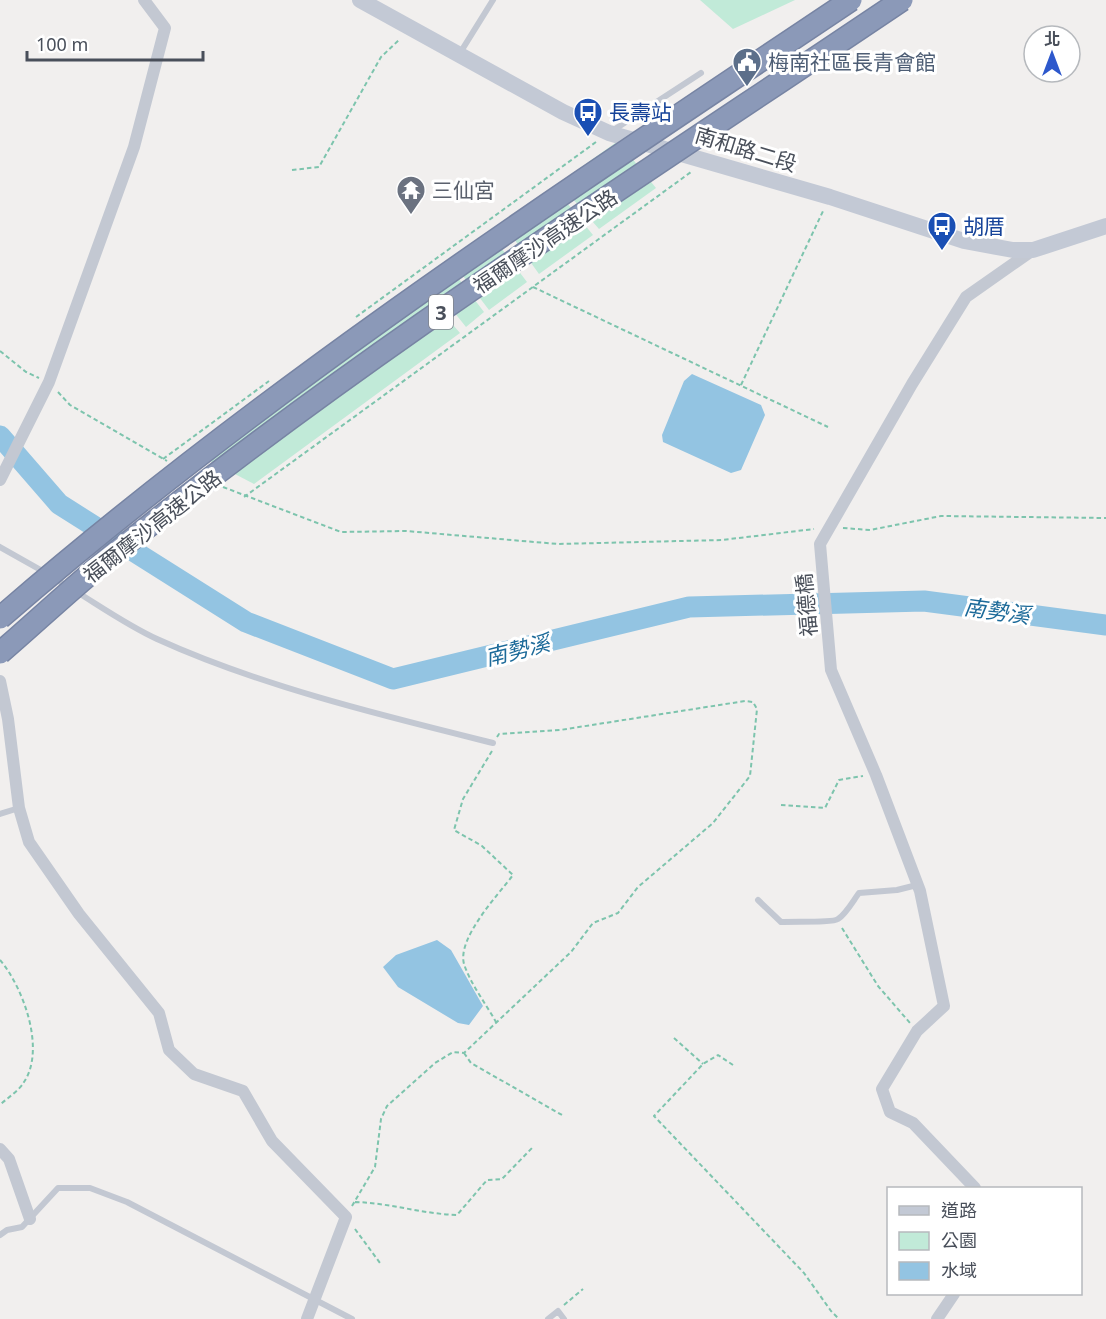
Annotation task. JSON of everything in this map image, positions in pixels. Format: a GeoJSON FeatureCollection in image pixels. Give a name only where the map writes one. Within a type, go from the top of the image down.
{"type":"FeatureCollection","features":[{"type":"Feature","properties":{"kind":"highway","name":"福爾摩沙高速公路"},"geometry":{"type":"LineString","coordinates":[[0,618],[93,537],[472,254],[851,0]]}},
{"type":"Feature","properties":{"kind":"highway","name":"福爾摩沙高速公路"},"geometry":{"type":"LineString","coordinates":[[0,653],[109,558],[229,465],[451,305],[902,0]]}},
{"type":"Feature","properties":{"kind":"main road","name":"南和路二段"},"geometry":{"type":"LineString","coordinates":[[360,0],[460,53],[563,112],[609,133],[830,197],[964,241],[1014,250],[1033,250],[1106,226]]}},
{"type":"Feature","properties":{"kind":"street"},"geometry":{"type":"LineString","coordinates":[[0,480],[48,386],[134,147],[165,28],[144,0]]}},
{"type":"Feature","properties":{"kind":"street","name":"福德橋"},"geometry":{"type":"LineString","coordinates":[[917,1030],[944,1006],[918,885],[876,775],[831,670],[820,544],[966,297],[1033,250]]}},
{"type":"Feature","properties":{"kind":"street"},"geometry":{"type":"LineString","coordinates":[[0,681],[8,719],[19,808],[29,842],[79,914],[159,1013],[169,1050],[194,1074],[243,1091],[272,1141],[346,1216],[307,1319]]}},
{"type":"Feature","properties":{"kind":"street"},"geometry":{"type":"LineString","coordinates":[[917,1030],[882,1089],[890,1112],[913,1123],[974,1187]]}},
{"type":"Feature","properties":{"kind":"street"},"geometry":{"type":"LineString","coordinates":[[0,1149],[9,1159],[30,1219]]}},
{"type":"Feature","properties":{"kind":"street"},"geometry":{"type":"LineString","coordinates":[[937,1319],[953,1295]]}},
{"type":"Feature","properties":{"kind":"lane"},"geometry":{"type":"LineString","coordinates":[[460,53],[493,0]]}},
{"type":"Feature","properties":{"kind":"lane"},"geometry":{"type":"LineString","coordinates":[[609,133],[701,73]]}},
{"type":"Feature","properties":{"kind":"lane"},"geometry":{"type":"LineString","coordinates":[[0,547],[156,639],[313,694],[493,742]]}},
{"type":"Feature","properties":{"kind":"lane"},"geometry":{"type":"LineString","coordinates":[[0,814],[19,808]]}},
{"type":"Feature","properties":{"kind":"lane"},"geometry":{"type":"LineString","coordinates":[[758,900],[781,922],[837,920],[859,893],[897,890],[918,885]]}},
{"type":"Feature","properties":{"kind":"lane"},"geometry":{"type":"LineString","coordinates":[[0,1235],[7,1230],[22,1227],[58,1188],[90,1188],[105,1192],[352,1319]]}},
{"type":"Feature","properties":{"kind":"lane"},"geometry":{"type":"LineString","coordinates":[[548,1319],[558,1311],[564,1319]]}},
{"type":"Feature","properties":{"kind":"path"},"geometry":{"type":"LineString","coordinates":[[292,170],[319,167],[381,57],[396,45],[408,27]]}},
{"type":"Feature","properties":{"kind":"path"},"geometry":{"type":"LineString","coordinates":[[352,320],[609,133]]}},
{"type":"Feature","properties":{"kind":"path"},"geometry":{"type":"LineString","coordinates":[[244,497],[706,160]]}},
{"type":"Feature","properties":{"kind":"path"},"geometry":{"type":"LineString","coordinates":[[741,385],[830,197]]}},
{"type":"Feature","properties":{"kind":"path"},"geometry":{"type":"LineString","coordinates":[[533,286],[828,427]]}},
{"type":"Feature","properties":{"kind":"path"},"geometry":{"type":"LineString","coordinates":[[0,351],[70,405],[173,464]]}},
{"type":"Feature","properties":{"kind":"path"},"geometry":{"type":"LineString","coordinates":[[163,459],[277,375]]}},
{"type":"Feature","properties":{"kind":"path"},"geometry":{"type":"LineString","coordinates":[[214,483],[244,497],[341,532],[406,531],[558,544],[722,540],[829,527],[870,530],[941,516],[1106,518]]}},
{"type":"Feature","properties":{"kind":"path"},"geometry":{"type":"LineString","coordinates":[[380,1263],[346,1216],[375,1167],[381,1119],[387,1106],[435,1063],[453,1053],[464,1053],[571,952],[593,923],[618,913],[638,887],[713,823],[750,776],[757,709],[753,702],[745,701],[561,730],[499,734],[493,742],[486,763],[464,799],[454,830],[482,846],[513,875],[473,929],[463,950],[464,964],[496,1022]]}},
{"type":"Feature","properties":{"kind":"path"},"geometry":{"type":"LineString","coordinates":[[781,805],[825,808],[839,780],[876,775]]}},
{"type":"Feature","properties":{"kind":"path"},"geometry":{"type":"LineString","coordinates":[[837,920],[878,986],[917,1030]]}},
{"type":"Feature","properties":{"kind":"path"},"geometry":{"type":"LineString","coordinates":[[0,960],[12,974],[29,1016],[33,1055],[25,1082],[0,1105]]}},
{"type":"Feature","properties":{"kind":"path"},"geometry":{"type":"LineString","coordinates":[[674,1038],[703,1064]]}},
{"type":"Feature","properties":{"kind":"path"},"geometry":{"type":"LineString","coordinates":[[464,1053],[471,1063],[562,1115]]}},
{"type":"Feature","properties":{"kind":"path"},"geometry":{"type":"LineString","coordinates":[[733,1065],[718,1055],[703,1064],[654,1116],[804,1273],[839,1319]]}},
{"type":"Feature","properties":{"kind":"path"},"geometry":{"type":"LineString","coordinates":[[354,1202],[385,1203],[439,1215],[457,1215],[487,1180],[502,1179],[532,1148]]}},
{"type":"Feature","properties":{"kind":"path"},"geometry":{"type":"LineString","coordinates":[[558,1311],[583,1289]]}},
{"type":"Feature","properties":{"kind":"green space"},"geometry":{"type":"Polygon","coordinates":[[[700,0],[795,0],[733,29],[700,0]]]}},
{"type":"Feature","properties":{"kind":"green space"},"geometry":{"type":"Polygon","coordinates":[[[618,141],[656,188],[599,229],[559,183],[618,141]]]}},
{"type":"Feature","properties":{"kind":"green space"},"geometry":{"type":"Polygon","coordinates":[[[555,188],[593,235],[539,274],[504,225],[555,188]]]}},
{"type":"Feature","properties":{"kind":"green space"},"geometry":{"type":"Polygon","coordinates":[[[489,232],[527,282],[489,310],[450,259],[489,232]]]}},
{"type":"Feature","properties":{"kind":"green space"},"geometry":{"type":"Polygon","coordinates":[[[446,262],[484,312],[466,327],[426,277],[446,262]]]}},
{"type":"Feature","properties":{"kind":"green space"},"geometry":{"type":"Polygon","coordinates":[[[417,283],[460,333],[254,484],[189,450],[417,283]]]}},
{"type":"Feature","properties":{"kind":"water"},"geometry":{"type":"Polygon","coordinates":[[[692,374],[761,405],[765,415],[741,470],[731,473],[663,442],[662,435],[684,381],[692,374]]]}},
{"type":"Feature","properties":{"kind":"water"},"geometry":{"type":"Polygon","coordinates":[[[437,940],[451,950],[483,1006],[469,1025],[458,1023],[398,987],[383,967],[396,955],[437,940]]]}},
{"type":"Feature","properties":{"kind":"waterway","name":"南勢溪"},"geometry":{"type":"LineString","coordinates":[[0,436],[59,504],[246,622],[393,679],[689,607],[924,601],[1106,625]]}},
{"type":"Feature","properties":{"kind":"place","name":"梅南社區長青會館"},"geometry":{"type":"Point","coordinates":[747,88]}},
{"type":"Feature","properties":{"kind":"place","name":"長壽站"},"geometry":{"type":"Point","coordinates":[588,138]}},
{"type":"Feature","properties":{"kind":"place","name":"三仙宮"},"geometry":{"type":"Point","coordinates":[411,216]}},
{"type":"Feature","properties":{"kind":"place","name":"胡厝"},"geometry":{"type":"Point","coordinates":[942,252]}}]}
